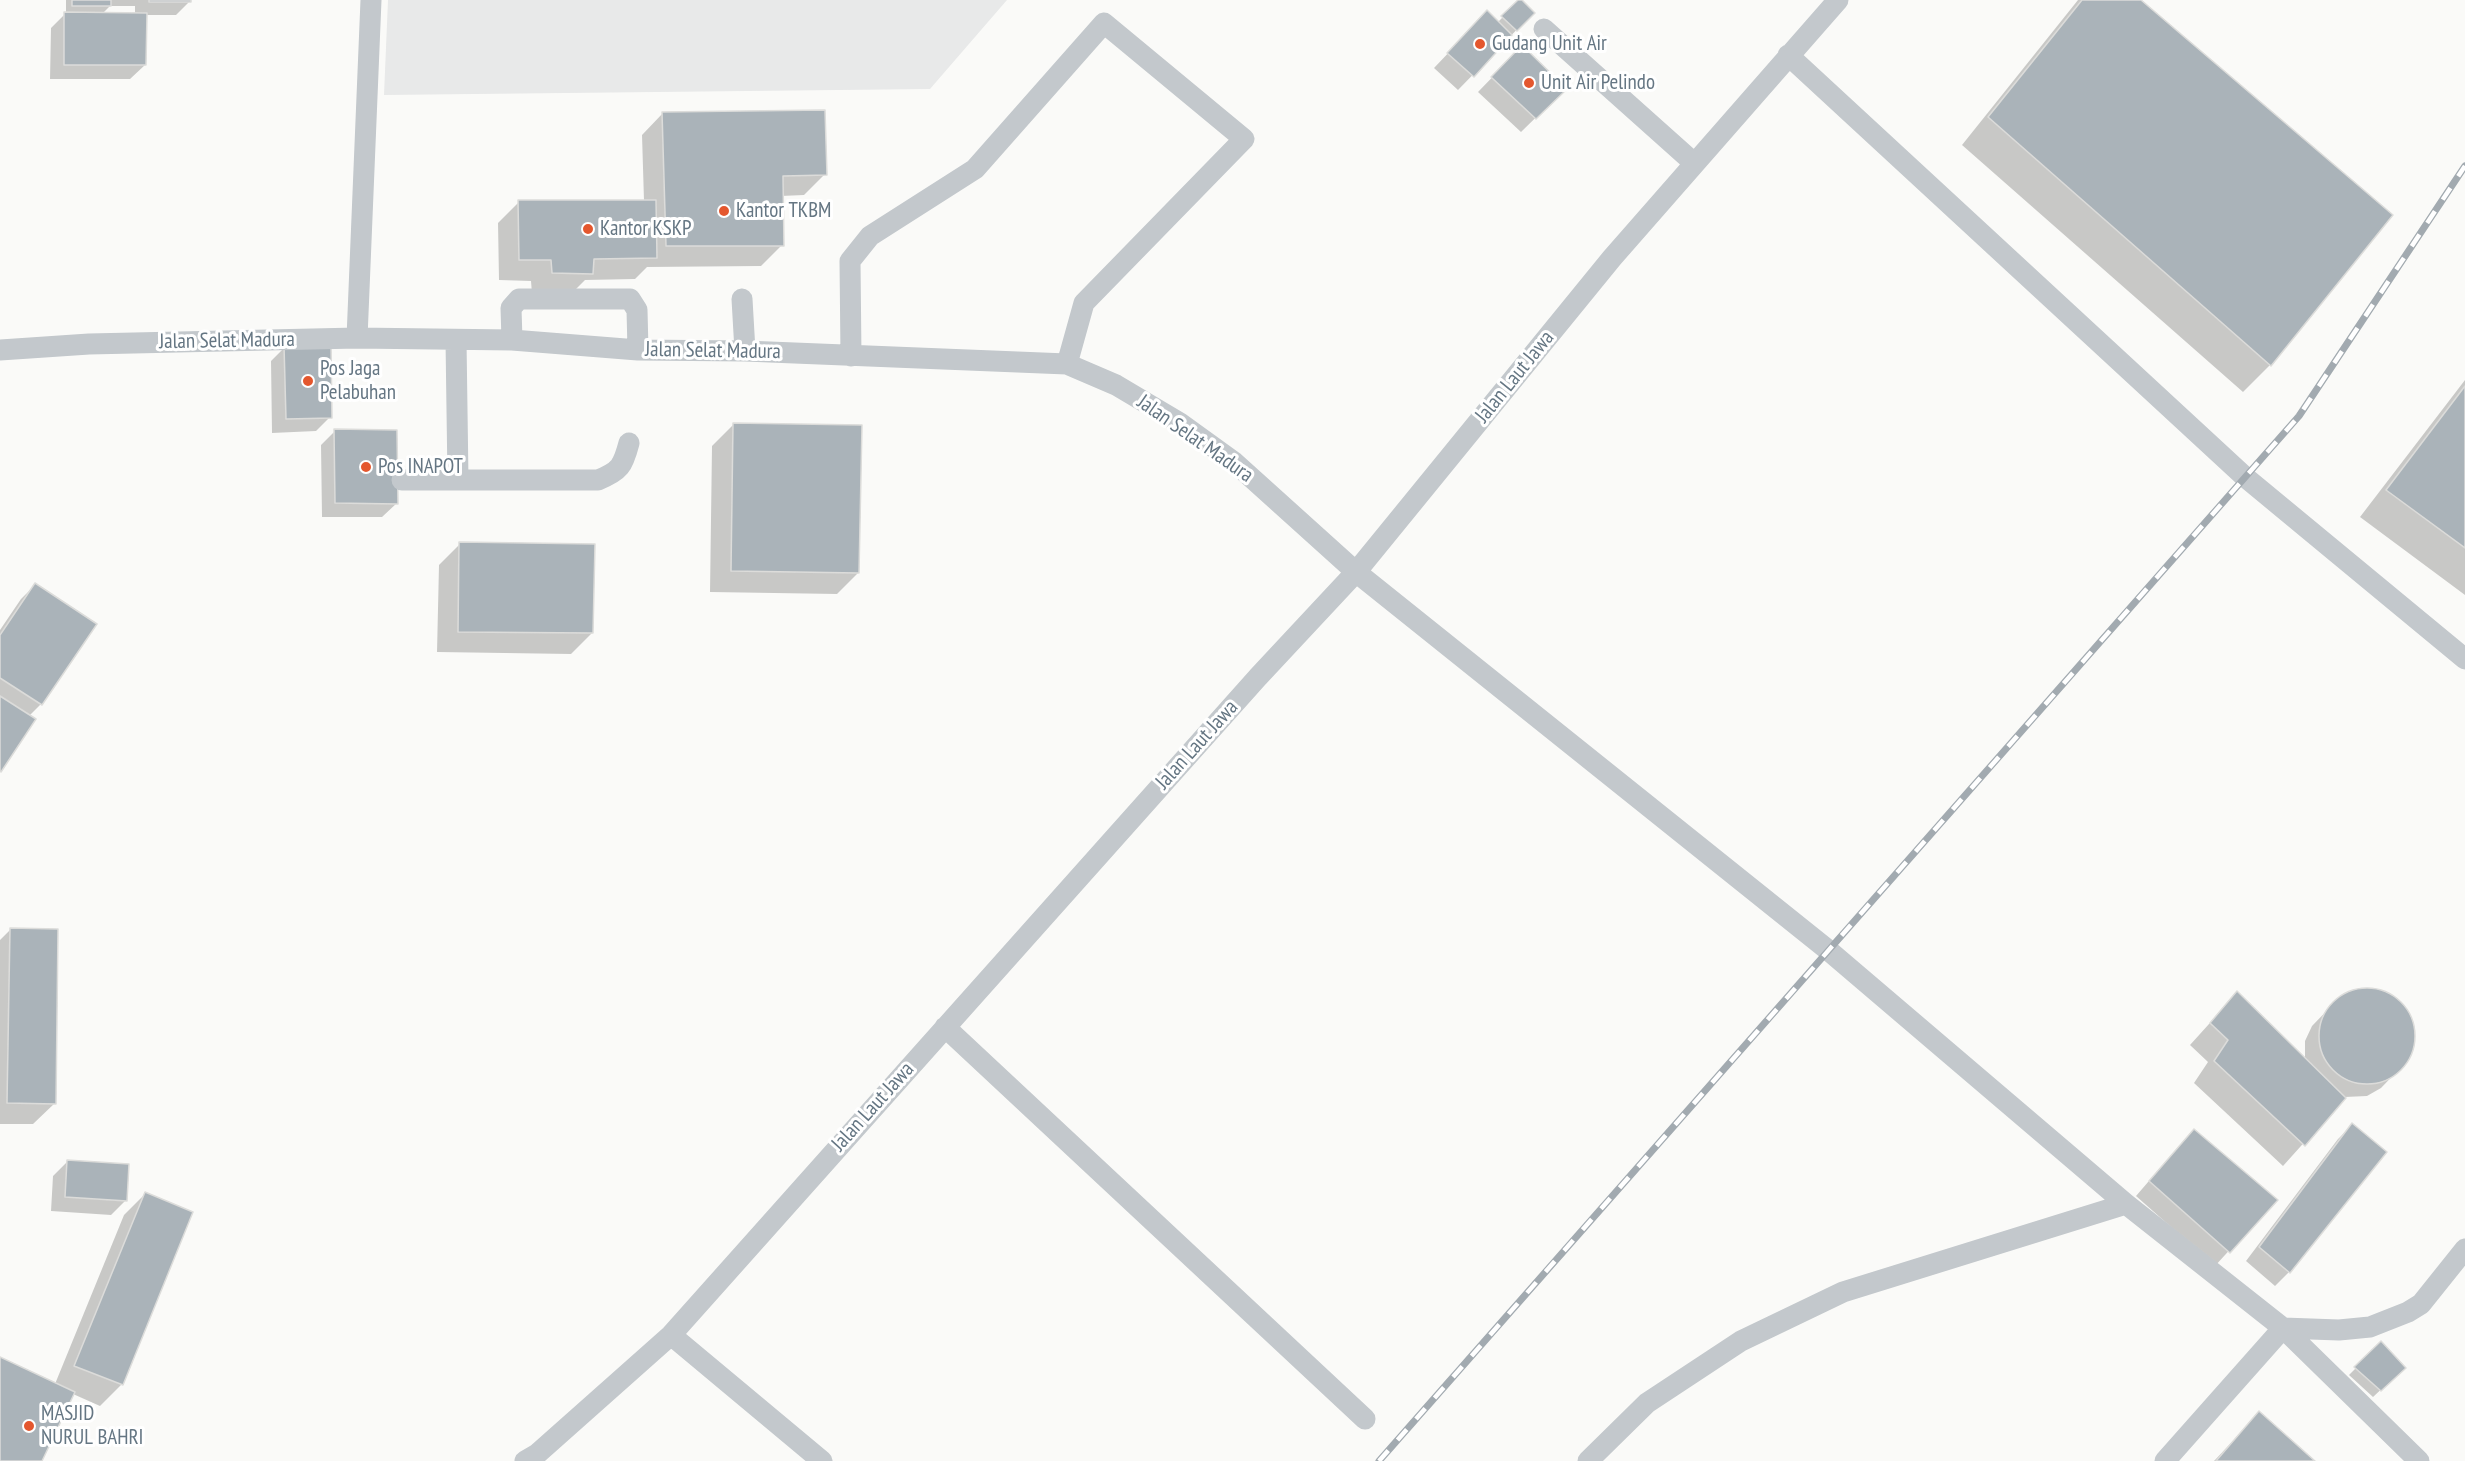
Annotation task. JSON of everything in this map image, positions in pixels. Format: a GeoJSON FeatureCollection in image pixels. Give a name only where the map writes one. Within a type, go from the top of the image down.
{"type":"FeatureCollection","features":[{"type":"Feature","properties":{"kind":"lane"},"geometry":{"type":"LineString","coordinates":[[357,338],[371,0]]}},
{"type":"Feature","properties":{"kind":"lane","name":"Jalan Laut Jawa"},"geometry":{"type":"LineString","coordinates":[[525,1461],[537,1454],[671,1335],[1258,677],[1356,572],[1612,258],[1838,0]]}},
{"type":"Feature","properties":{"kind":"lane"},"geometry":{"type":"LineString","coordinates":[[851,356],[850,261],[870,236],[975,169],[1104,23],[1244,139],[1084,303],[1067,364]]}},
{"type":"Feature","properties":{"kind":"lane"},"geometry":{"type":"LineString","coordinates":[[1544,29],[1694,163]]}},
{"type":"Feature","properties":{"kind":"lane"},"geometry":{"type":"LineString","coordinates":[[1788,55],[2245,477],[2465,658]]}},
{"type":"Feature","properties":{"kind":"lane"},"geometry":{"type":"LineString","coordinates":[[512,340],[511,308],[519,299],[630,299],[637,310],[638,350]]}},
{"type":"Feature","properties":{"kind":"lane"},"geometry":{"type":"LineString","coordinates":[[742,299],[744,351]]}},
{"type":"Feature","properties":{"kind":"lane","name":"Jalan Selat Madura"},"geometry":{"type":"LineString","coordinates":[[0,350],[89,344],[357,338],[512,340],[638,350],[744,351],[1067,364],[1116,386],[1180,423],[1234,462],[1356,572],[1828,950],[2126,1204],[2283,1328],[2419,1461]]}},
{"type":"Feature","properties":{"kind":"lane"},"geometry":{"type":"LineString","coordinates":[[456,340],[458,480]]}},
{"type":"Feature","properties":{"kind":"lane"},"geometry":{"type":"LineString","coordinates":[[402,480],[598,480],[615,473],[623,464],[629,443]]}},
{"type":"Feature","properties":{"kind":"lane"},"geometry":{"type":"LineString","coordinates":[[945,1027],[1365,1419]]}},
{"type":"Feature","properties":{"kind":"lane"},"geometry":{"type":"LineString","coordinates":[[1588,1461],[1647,1403],[1741,1341],[1843,1292],[2126,1204]]}},
{"type":"Feature","properties":{"kind":"lane"},"geometry":{"type":"LineString","coordinates":[[2165,1461],[2283,1328],[2339,1330],[2370,1327],[2408,1312],[2421,1304],[2465,1249]]}},
{"type":"Feature","properties":{"kind":"lane"},"geometry":{"type":"LineString","coordinates":[[671,1335],[822,1461]]}},
{"type":"Feature","properties":{"kind":"shaded area"},"geometry":{"type":"Polygon","coordinates":[[[388,0],[1007,0],[930,89],[384,95],[388,0]]]}},
{"type":"Feature","properties":{"kind":"building"},"geometry":{"type":"Polygon","coordinates":[[[72,0],[111,0],[111,6],[72,6],[72,0]]]}},
{"type":"Feature","properties":{"kind":"building"},"geometry":{"type":"Polygon","coordinates":[[[149,0],[191,0],[191,2],[149,2],[149,0]]]}},
{"type":"Feature","properties":{"kind":"building"},"geometry":{"type":"Polygon","coordinates":[[[1518,0],[1522,0],[1535,13],[1517,31],[1501,16],[1518,0]]]}},
{"type":"Feature","properties":{"kind":"building"},"geometry":{"type":"Polygon","coordinates":[[[2082,0],[2141,0],[2393,215],[2271,366],[1988,117],[2082,0]]]}},
{"type":"Feature","properties":{"kind":"building","name":"Gudang Unit Air"},"geometry":{"type":"Polygon","coordinates":[[[1487,10],[1512,35],[1474,77],[1447,53],[1487,10]]]}},
{"type":"Feature","properties":{"kind":"building"},"geometry":{"type":"Polygon","coordinates":[[[64,12],[147,13],[146,65],[64,65],[64,12]]]}},
{"type":"Feature","properties":{"kind":"building","name":"Unit Air Pelindo"},"geometry":{"type":"Polygon","coordinates":[[[1522,45],[1567,89],[1536,119],[1491,77],[1522,45]]]}},
{"type":"Feature","properties":{"kind":"building","name":"Kantor TKBM"},"geometry":{"type":"Polygon","coordinates":[[[825,110],[827,175],[783,176],[784,246],[666,246],[662,112],[825,110]]]}},
{"type":"Feature","properties":{"kind":"building","name":"Kantor KSKP"},"geometry":{"type":"Polygon","coordinates":[[[518,200],[656,200],[657,258],[594,259],[593,274],[552,273],[551,260],[519,260],[518,200]]]}},
{"type":"Feature","properties":{"kind":"building","name":"Pos Jaga Pelabuhan"},"geometry":{"type":"Polygon","coordinates":[[[331,343],[332,418],[286,419],[284,345],[331,343]]]}},
{"type":"Feature","properties":{"kind":"building"},"geometry":{"type":"Polygon","coordinates":[[[2465,386],[2465,548],[2386,490],[2465,386]]]}},
{"type":"Feature","properties":{"kind":"building"},"geometry":{"type":"Polygon","coordinates":[[[733,423],[862,425],[859,573],[731,571],[733,423]]]}},
{"type":"Feature","properties":{"kind":"building","name":"Pos INAPOT"},"geometry":{"type":"Polygon","coordinates":[[[334,429],[397,430],[398,504],[335,503],[334,429]]]}},
{"type":"Feature","properties":{"kind":"building"},"geometry":{"type":"Polygon","coordinates":[[[459,542],[595,544],[593,633],[458,632],[459,542]]]}},
{"type":"Feature","properties":{"kind":"building"},"geometry":{"type":"Polygon","coordinates":[[[35,583],[97,624],[42,705],[0,678],[0,635],[35,583]]]}},
{"type":"Feature","properties":{"kind":"building"},"geometry":{"type":"Polygon","coordinates":[[[0,696],[36,719],[1,772],[0,771],[0,696]]]}},
{"type":"Feature","properties":{"kind":"building"},"geometry":{"type":"Polygon","coordinates":[[[10,928],[58,929],[56,1104],[7,1103],[10,928]]]}},
{"type":"Feature","properties":{"kind":"building"},"geometry":{"type":"Polygon","coordinates":[[[2367,988],[2385,991],[2401,1002],[2412,1018],[2415,1036],[2412,1054],[2401,1070],[2385,1081],[2367,1084],[2349,1081],[2333,1070],[2322,1054],[2319,1036],[2322,1018],[2333,1002],[2349,991],[2367,988]]]}},
{"type":"Feature","properties":{"kind":"building"},"geometry":{"type":"Polygon","coordinates":[[[2237,991],[2346,1098],[2305,1146],[2214,1061],[2228,1040],[2210,1023],[2237,991]]]}},
{"type":"Feature","properties":{"kind":"building"},"geometry":{"type":"Polygon","coordinates":[[[2352,1123],[2387,1152],[2290,1273],[2259,1247],[2352,1123]]]}},
{"type":"Feature","properties":{"kind":"building"},"geometry":{"type":"Polygon","coordinates":[[[2194,1129],[2278,1200],[2230,1253],[2149,1181],[2194,1129]]]}},
{"type":"Feature","properties":{"kind":"building"},"geometry":{"type":"Polygon","coordinates":[[[67,1160],[129,1164],[127,1201],[65,1197],[67,1160]]]}},
{"type":"Feature","properties":{"kind":"building"},"geometry":{"type":"Polygon","coordinates":[[[145,1192],[193,1212],[123,1385],[74,1366],[145,1192]]]}},
{"type":"Feature","properties":{"kind":"building"},"geometry":{"type":"Polygon","coordinates":[[[2381,1341],[2406,1368],[2381,1391],[2354,1367],[2381,1341]]]}},
{"type":"Feature","properties":{"kind":"building","name":"MASJID NURUL BAHRI"},"geometry":{"type":"Polygon","coordinates":[[[0,1357],[75,1392],[42,1461],[0,1461],[0,1357]]]}},
{"type":"Feature","properties":{"kind":"building"},"geometry":{"type":"Polygon","coordinates":[[[2259,1411],[2315,1461],[2216,1461],[2259,1411]]]}},
{"type":"Feature","properties":{"kind":"railway"},"geometry":{"type":"LineString","coordinates":[[1379,1461],[2299,416],[2465,166]]}},
{"type":"Feature","properties":{"kind":"place","name":"Gudang Unit Air"},"geometry":{"type":"Point","coordinates":[1480,44]}},
{"type":"Feature","properties":{"kind":"place","name":"Unit Air Pelindo"},"geometry":{"type":"Point","coordinates":[1529,83]}},
{"type":"Feature","properties":{"kind":"place","name":"Kantor TKBM"},"geometry":{"type":"Point","coordinates":[724,211]}},
{"type":"Feature","properties":{"kind":"place","name":"Kantor KSKP"},"geometry":{"type":"Point","coordinates":[588,229]}},
{"type":"Feature","properties":{"kind":"place","name":"Pos Jaga Pelabuhan"},"geometry":{"type":"Point","coordinates":[308,381]}},
{"type":"Feature","properties":{"kind":"place","name":"Pos INAPOT"},"geometry":{"type":"Point","coordinates":[366,467]}},
{"type":"Feature","properties":{"kind":"place","name":"MASJID NURUL BAHRI"},"geometry":{"type":"Point","coordinates":[29,1426]}}]}
